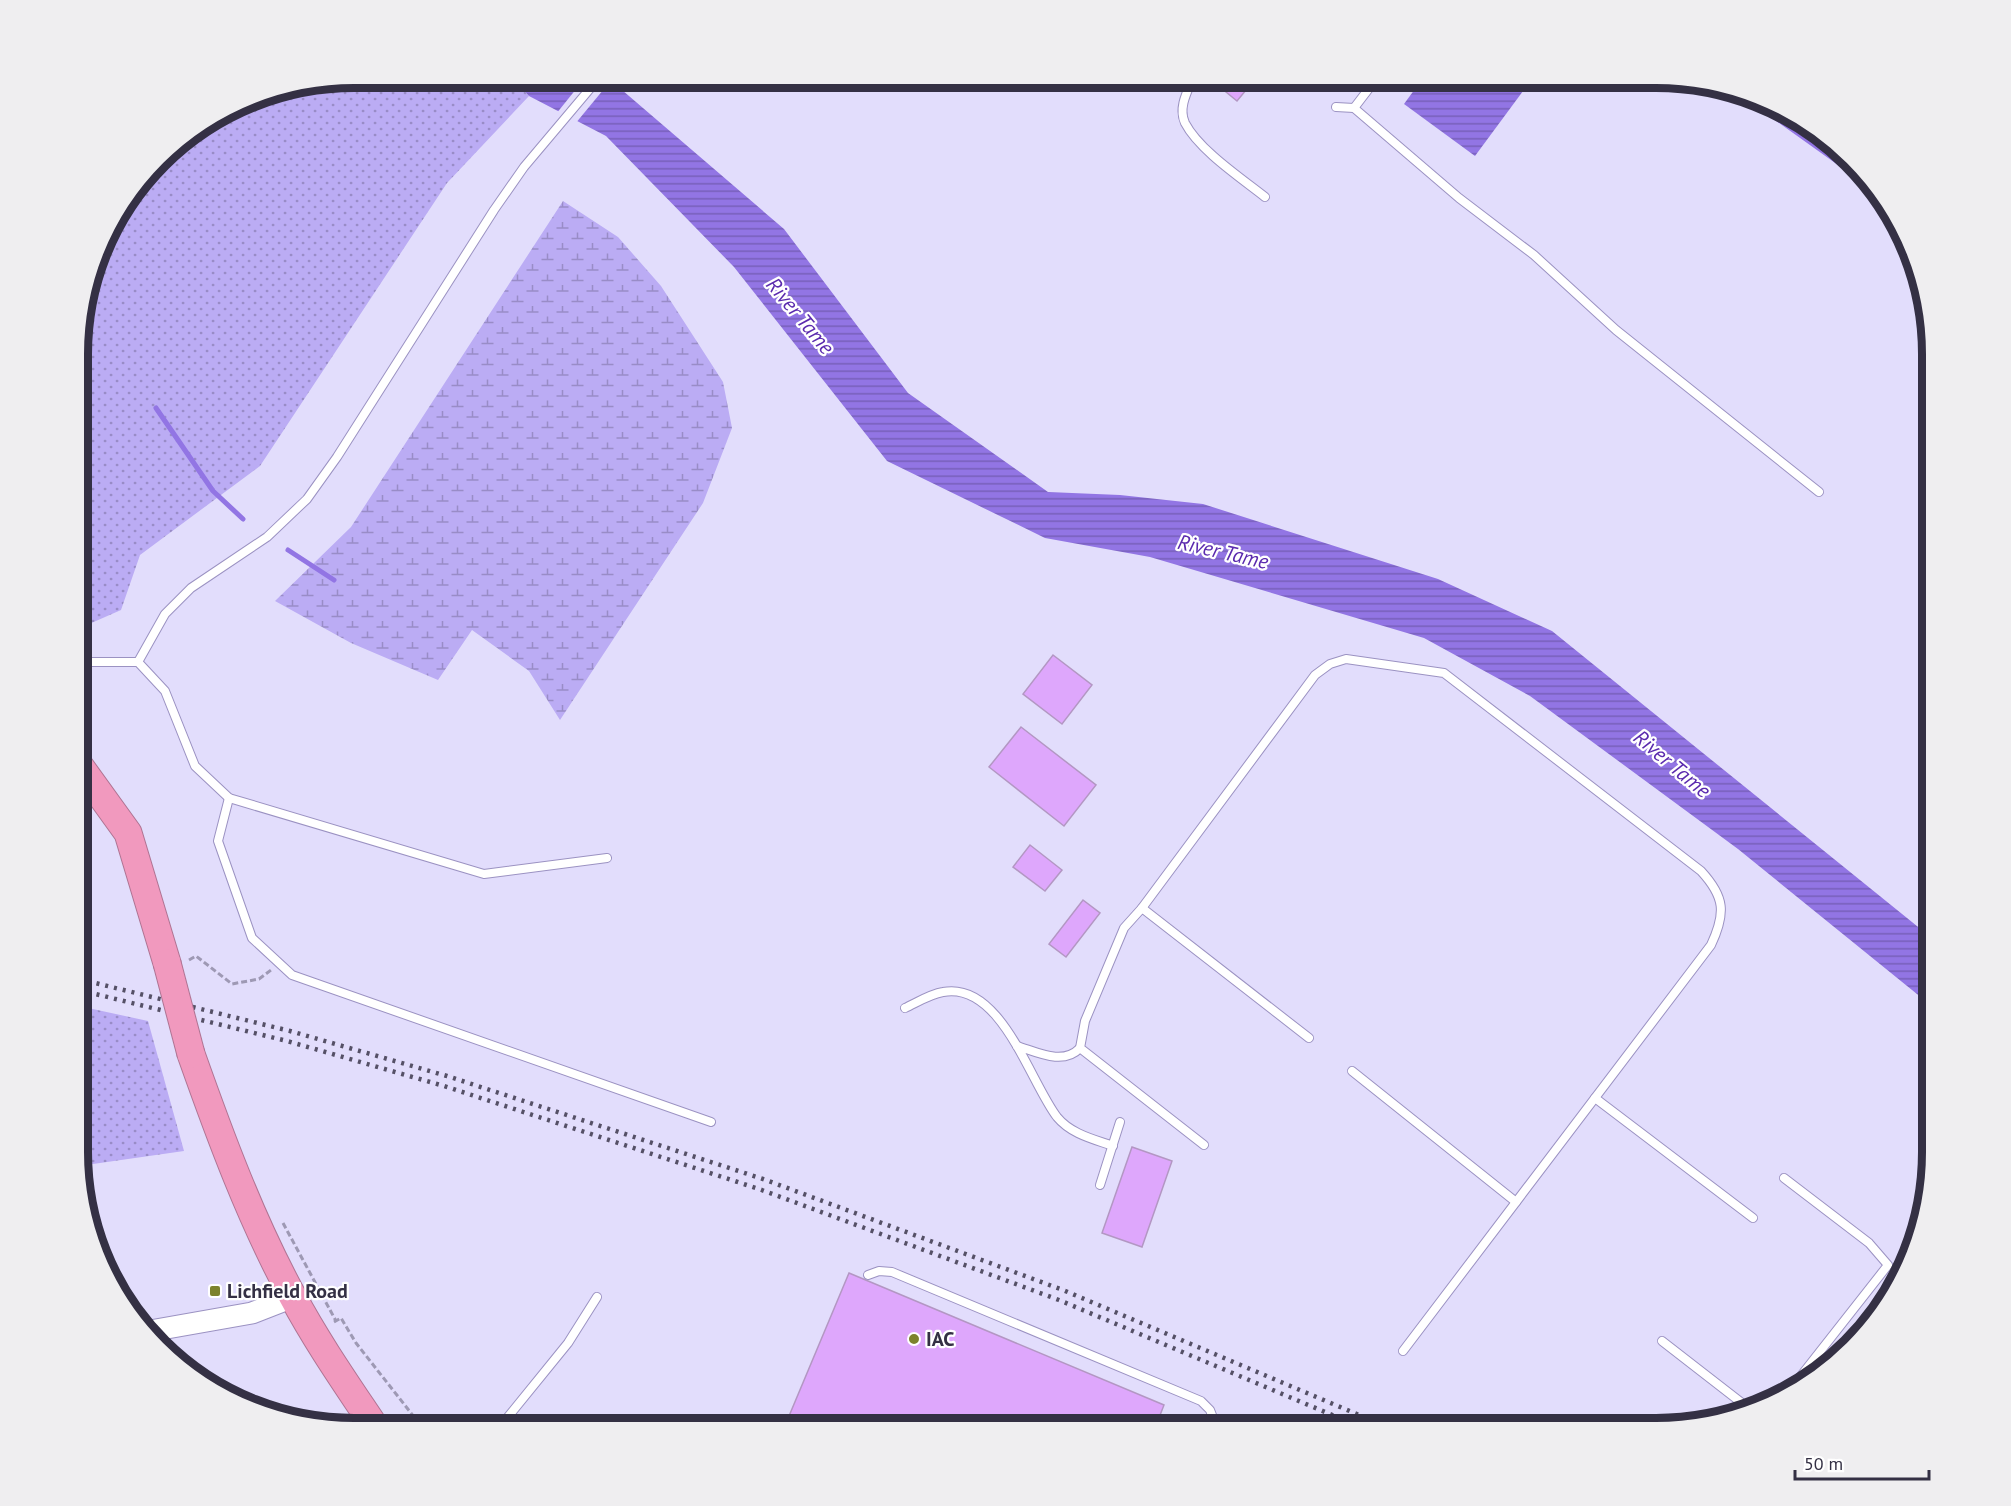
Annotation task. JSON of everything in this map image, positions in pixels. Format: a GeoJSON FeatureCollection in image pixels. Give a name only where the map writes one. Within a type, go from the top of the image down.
{"type":"FeatureCollection","features":[{"type":"Feature","properties":{"kind":"highway"},"geometry":{"type":"LineString","coordinates":[[88,776],[128,833],[178,965],[190,1054],[256,1220],[293,1297],[325,1327],[370,1418]]}},
{"type":"Feature","properties":{"kind":"main road"},"geometry":{"type":"LineString","coordinates":[[157,1330],[252,1313],[293,1297]]}},
{"type":"Feature","properties":{"kind":"lane"},"geometry":{"type":"LineString","coordinates":[[138,662],[165,614],[191,588],[267,537],[307,499],[338,457],[494,210],[552,132],[589,89]]}},
{"type":"Feature","properties":{"kind":"lane"},"geometry":{"type":"LineString","coordinates":[[1188,89],[1183,99],[1184,122],[1203,144],[1265,197]]}},
{"type":"Feature","properties":{"kind":"lane"},"geometry":{"type":"LineString","coordinates":[[1354,108],[1369,89]]}},
{"type":"Feature","properties":{"kind":"lane"},"geometry":{"type":"LineString","coordinates":[[1336,107],[1354,108],[1459,198],[1534,255],[1616,330],[1819,492]]}},
{"type":"Feature","properties":{"kind":"lane"},"geometry":{"type":"LineString","coordinates":[[1017,1046],[1061,1059],[1074,1055],[1080,1048],[1085,1020],[1124,928],[1142,908],[1315,675],[1330,664],[1346,659],[1444,673],[1701,871],[1716,887],[1722,923],[1712,945],[1403,1352]]}},
{"type":"Feature","properties":{"kind":"lane"},"geometry":{"type":"LineString","coordinates":[[89,663],[138,662],[165,691],[195,766],[229,798],[484,874],[606,858]]}},
{"type":"Feature","properties":{"kind":"lane"},"geometry":{"type":"LineString","coordinates":[[229,798],[218,841],[252,938],[292,975],[711,1122]]}},
{"type":"Feature","properties":{"kind":"lane"},"geometry":{"type":"LineString","coordinates":[[1142,908],[1309,1038]]}},
{"type":"Feature","properties":{"kind":"lane"},"geometry":{"type":"LineString","coordinates":[[905,1008],[943,992],[968,994],[989,1008],[1017,1046],[1058,1118],[1078,1134],[1113,1146]]}},
{"type":"Feature","properties":{"kind":"lane"},"geometry":{"type":"LineString","coordinates":[[1080,1048],[1204,1145]]}},
{"type":"Feature","properties":{"kind":"lane"},"geometry":{"type":"LineString","coordinates":[[1352,1071],[1516,1202]]}},
{"type":"Feature","properties":{"kind":"lane"},"geometry":{"type":"LineString","coordinates":[[1595,1098],[1753,1218]]}},
{"type":"Feature","properties":{"kind":"lane"},"geometry":{"type":"LineString","coordinates":[[1100,1185],[1120,1122]]}},
{"type":"Feature","properties":{"kind":"lane"},"geometry":{"type":"LineString","coordinates":[[1784,1178],[1869,1243],[1888,1265],[1804,1373]]}},
{"type":"Feature","properties":{"kind":"lane"},"geometry":{"type":"LineString","coordinates":[[868,1275],[879,1271],[892,1272],[1201,1401],[1210,1410],[1213,1418]]}},
{"type":"Feature","properties":{"kind":"lane"},"geometry":{"type":"LineString","coordinates":[[507,1418],[568,1343],[597,1297]]}},
{"type":"Feature","properties":{"kind":"lane"},"geometry":{"type":"LineString","coordinates":[[1662,1341],[1742,1403]]}},
{"type":"Feature","properties":{"kind":"path"},"geometry":{"type":"LineString","coordinates":[[178,965],[189,958],[196,957],[232,984],[258,979],[280,964]]}},
{"type":"Feature","properties":{"kind":"path"},"geometry":{"type":"LineString","coordinates":[[282,1220],[325,1327],[341,1318],[356,1343],[415,1418]]}},
{"type":"Feature","properties":{"kind":"green space"},"geometry":{"type":"Polygon","coordinates":[[[337,89],[523,89],[529,96],[447,183],[260,466],[140,555],[121,610],[88,624],[88,354],[94,302],[103,269],[124,221],[143,192],[179,154],[207,133],[237,116],[286,98],[337,89]]]}},
{"type":"Feature","properties":{"kind":"green space"},"geometry":{"type":"Polygon","coordinates":[[[563,201],[618,237],[661,286],[723,382],[732,428],[703,503],[560,720],[529,671],[472,630],[438,680],[351,643],[275,601],[351,527],[563,201]]]}},
{"type":"Feature","properties":{"kind":"green space"},"geometry":{"type":"Polygon","coordinates":[[[88,1008],[148,1021],[184,1151],[89,1165],[88,1008]]]}},
{"type":"Feature","properties":{"kind":"water","name":"River Tame"},"geometry":{"type":"Polygon","coordinates":[[[523,89],[621,89],[784,229],[908,393],[1048,492],[1120,495],[1203,504],[1438,579],[1552,631],[1922,930],[1922,998],[1738,849],[1530,696],[1424,638],[1150,557],[1045,538],[887,461],[734,267],[606,136],[529,96],[523,89]]]}},
{"type":"Feature","properties":{"kind":"water"},"geometry":{"type":"Polygon","coordinates":[[[1415,89],[1525,89],[1475,156],[1404,104],[1415,89]]]}},
{"type":"Feature","properties":{"kind":"pier"},"geometry":{"type":"Polygon","coordinates":[[[576,89],[604,89],[575,124],[556,114],[576,89]]]}},
{"type":"Feature","properties":{"kind":"building"},"geometry":{"type":"Polygon","coordinates":[[[1222,89],[1247,89],[1237,101],[1222,89]]]}},
{"type":"Feature","properties":{"kind":"building"},"geometry":{"type":"Polygon","coordinates":[[[1053,655],[1092,685],[1062,724],[1023,694],[1053,655]]]}},
{"type":"Feature","properties":{"kind":"building"},"geometry":{"type":"Polygon","coordinates":[[[1021,727],[1096,785],[1064,826],[989,767],[1021,727]]]}},
{"type":"Feature","properties":{"kind":"building"},"geometry":{"type":"Polygon","coordinates":[[[1030,845],[1062,870],[1045,891],[1013,867],[1030,845]]]}},
{"type":"Feature","properties":{"kind":"building"},"geometry":{"type":"Polygon","coordinates":[[[1083,900],[1100,913],[1066,957],[1049,944],[1083,900]]]}},
{"type":"Feature","properties":{"kind":"building"},"geometry":{"type":"Polygon","coordinates":[[[1132,1147],[1172,1161],[1142,1247],[1102,1233],[1132,1147]]]}},
{"type":"Feature","properties":{"kind":"building","name":"IAC"},"geometry":{"type":"Polygon","coordinates":[[[849,1273],[1164,1405],[1159,1418],[788,1418],[849,1273]]]}},
{"type":"Feature","properties":{"kind":"waterway"},"geometry":{"type":"LineString","coordinates":[[1773,115],[1848,169]]}},
{"type":"Feature","properties":{"kind":"waterway"},"geometry":{"type":"LineString","coordinates":[[156,408],[213,491],[243,519]]}},
{"type":"Feature","properties":{"kind":"waterway"},"geometry":{"type":"LineString","coordinates":[[288,550],[334,580]]}},
{"type":"Feature","properties":{"kind":"railway"},"geometry":{"type":"LineString","coordinates":[[88,981],[290,1031],[447,1076],[763,1179],[1063,1290],[1366,1418]]}},
{"type":"Feature","properties":{"kind":"railway"},"geometry":{"type":"LineString","coordinates":[[88,992],[287,1041],[444,1086],[759,1189],[1059,1300],[1339,1418]]}},
{"type":"Feature","properties":{"kind":"place","name":"Lichfield Road"},"geometry":{"type":"Point","coordinates":[215,1291]}},
{"type":"Feature","properties":{"kind":"place","name":"IAC"},"geometry":{"type":"Point","coordinates":[914,1339]}}]}
